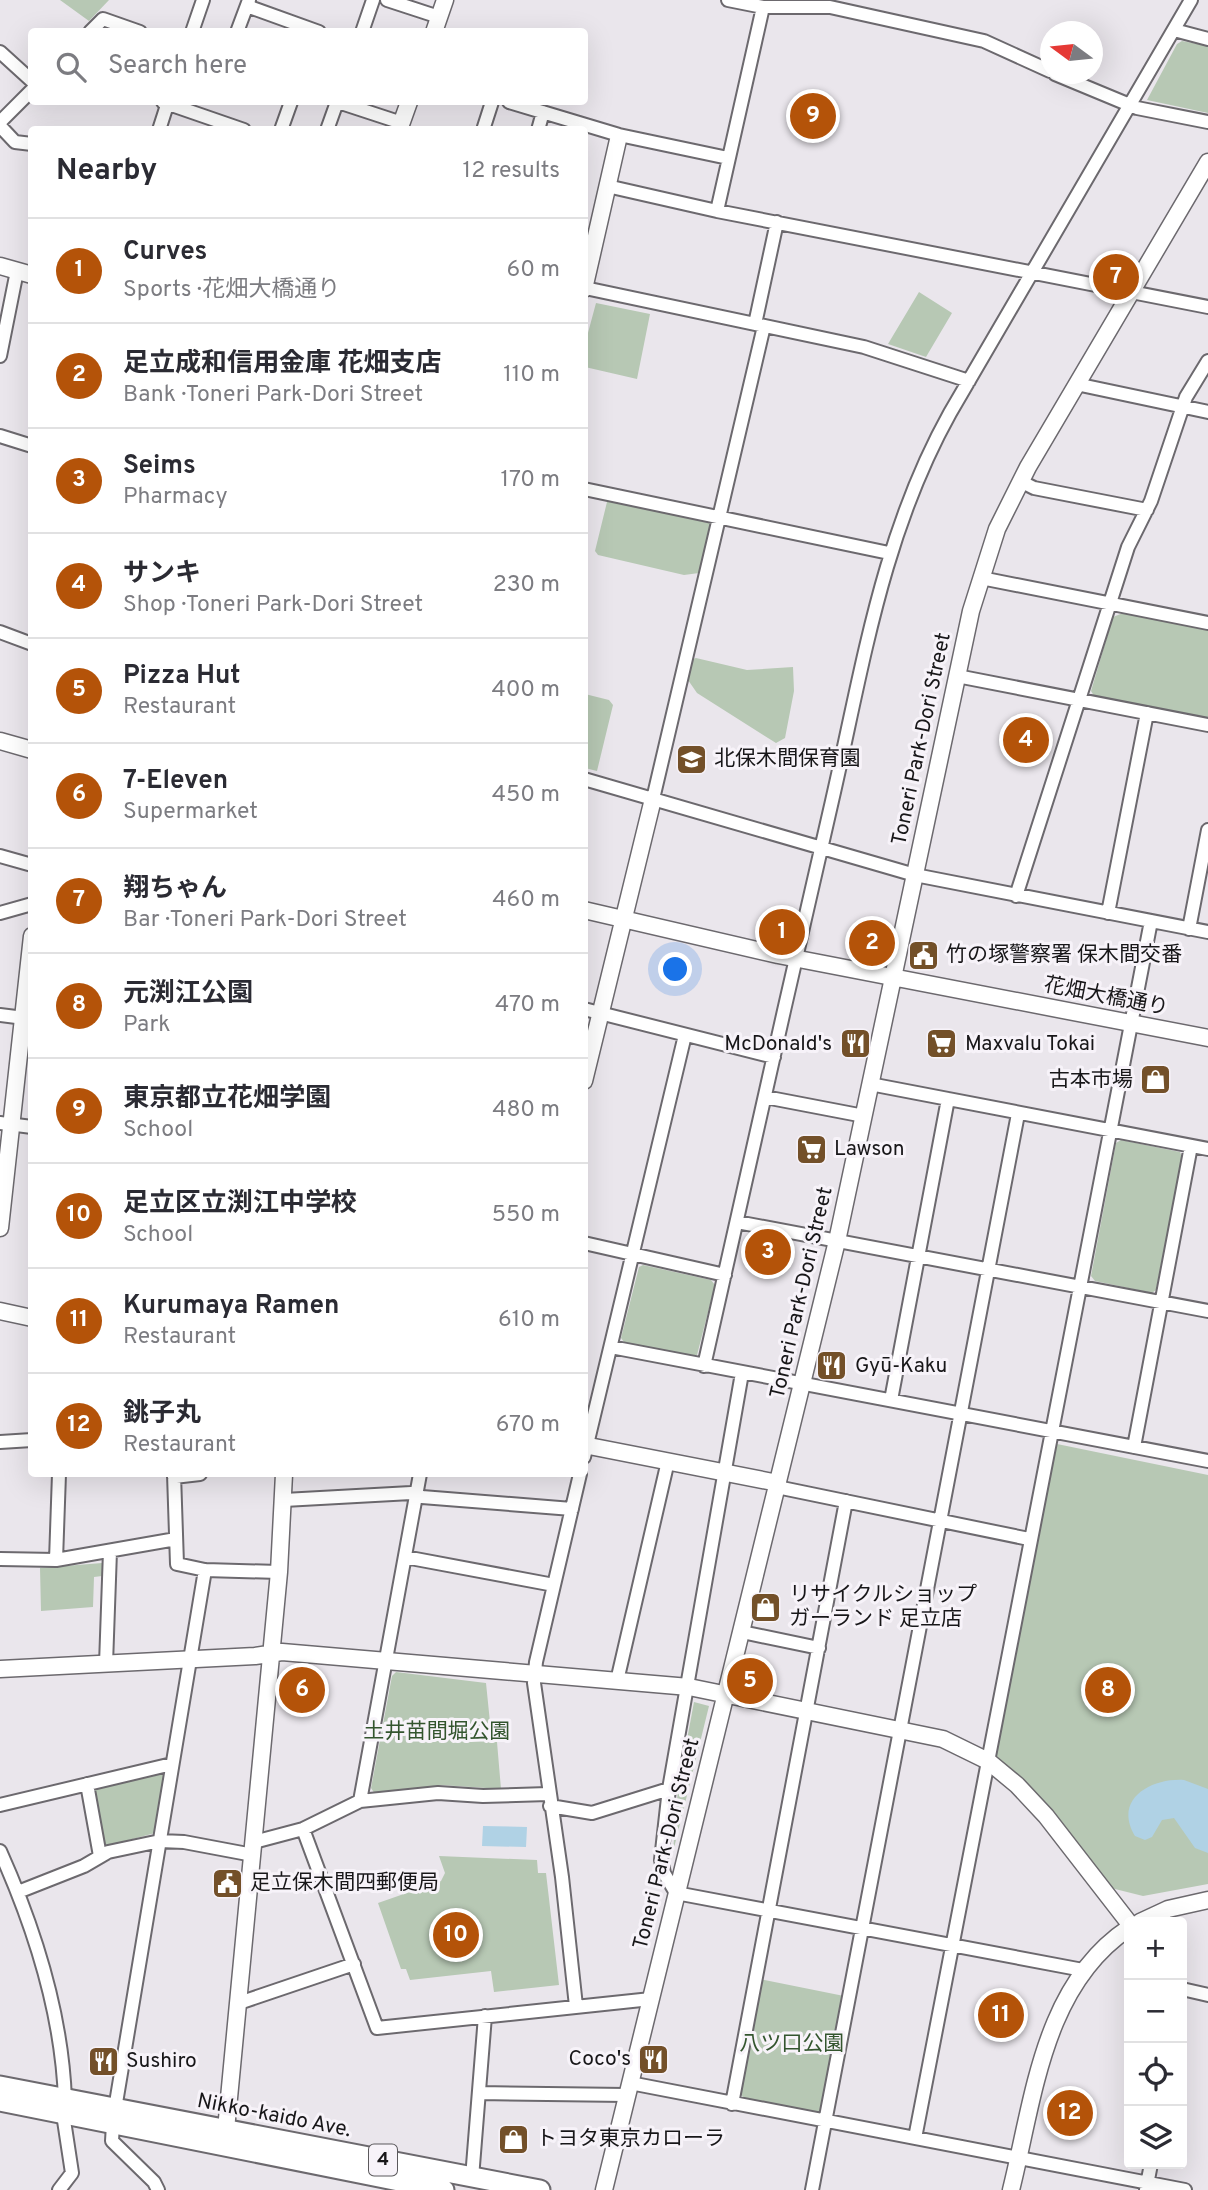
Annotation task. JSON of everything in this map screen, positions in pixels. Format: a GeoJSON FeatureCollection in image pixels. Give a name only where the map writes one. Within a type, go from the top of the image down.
{"type":"FeatureCollection","features":[{"type":"Feature","properties":{"kind":"highway","name":"Nikko-kaido Ave."},"geometry":{"type":"LineString","coordinates":[[0,2086],[64,2107]]}},
{"type":"Feature","properties":{"kind":"highway","name":"Nikko-kaido Ave."},"geometry":{"type":"LineString","coordinates":[[0,2101],[64,2107],[225,2138],[540,2190]]}},
{"type":"Feature","properties":{"kind":"highway","name":"Nikko-kaido Ave."},"geometry":{"type":"LineString","coordinates":[[225,2138],[395,2186],[444,2190]]}},
{"type":"Feature","properties":{"kind":"street"},"geometry":{"type":"LineString","coordinates":[[192,28],[203,0]]}},
{"type":"Feature","properties":{"kind":"street"},"geometry":{"type":"LineString","coordinates":[[363,28],[373,0]]}},
{"type":"Feature","properties":{"kind":"street"},"geometry":{"type":"LineString","coordinates":[[387,0],[436,24],[445,0]]}},
{"type":"Feature","properties":{"kind":"street"},"geometry":{"type":"LineString","coordinates":[[728,0],[763,7],[831,4],[984,41],[1040,66]]}},
{"type":"Feature","properties":{"kind":"street"},"geometry":{"type":"LineString","coordinates":[[704,1366],[889,553],[922,467],[1129,103],[1191,0]]}},
{"type":"Feature","properties":{"kind":"street"},"geometry":{"type":"LineString","coordinates":[[239,28],[248,3],[309,28]]}},
{"type":"Feature","properties":{"kind":"street"},"geometry":{"type":"LineString","coordinates":[[716,211],[763,7]]}},
{"type":"Feature","properties":{"kind":"street"},"geometry":{"type":"LineString","coordinates":[[94,28],[103,19],[129,28]]}},
{"type":"Feature","properties":{"kind":"street"},"geometry":{"type":"LineString","coordinates":[[1174,30],[1208,39]]}},
{"type":"Feature","properties":{"kind":"street"},"geometry":{"type":"LineString","coordinates":[[0,52],[28,77]]}},
{"type":"Feature","properties":{"kind":"street"},"geometry":{"type":"LineString","coordinates":[[1081,84],[1129,103],[1208,122]]}},
{"type":"Feature","properties":{"kind":"street"},"geometry":{"type":"LineString","coordinates":[[28,94],[0,124],[15,142],[28,144]]}},
{"type":"Feature","properties":{"kind":"street"},"geometry":{"type":"LineString","coordinates":[[160,126],[165,105]]}},
{"type":"Feature","properties":{"kind":"street"},"geometry":{"type":"LineString","coordinates":[[174,105],[232,126]]}},
{"type":"Feature","properties":{"kind":"street"},"geometry":{"type":"LineString","coordinates":[[282,126],[290,105]]}},
{"type":"Feature","properties":{"kind":"street"},"geometry":{"type":"LineString","coordinates":[[328,126],[336,105]]}},
{"type":"Feature","properties":{"kind":"street"},"geometry":{"type":"LineString","coordinates":[[345,105],[400,126],[408,105]]}},
{"type":"Feature","properties":{"kind":"street"},"geometry":{"type":"LineString","coordinates":[[484,126],[491,105]]}},
{"type":"Feature","properties":{"kind":"street"},"geometry":{"type":"LineString","coordinates":[[519,105],[583,126]]}},
{"type":"Feature","properties":{"kind":"street"},"geometry":{"type":"LineString","coordinates":[[539,126],[543,112]]}},
{"type":"Feature","properties":{"kind":"street"},"geometry":{"type":"LineString","coordinates":[[588,128],[618,138],[728,159]]}},
{"type":"Feature","properties":{"kind":"street"},"geometry":{"type":"LineString","coordinates":[[588,257],[591,226],[607,187],[618,138]]}},
{"type":"Feature","properties":{"kind":"street","name":"Toneri Park-Dori Street"},"geometry":{"type":"LineString","coordinates":[[604,2190],[837,1241],[957,676],[981,578],[997,529],[1020,481],[1208,162]]}},
{"type":"Feature","properties":{"kind":"street"},"geometry":{"type":"LineString","coordinates":[[607,187],[716,211],[1208,307]]}},
{"type":"Feature","properties":{"kind":"street"},"geometry":{"type":"LineString","coordinates":[[588,1065],[680,676],[721,518],[760,325],[777,222]]}},
{"type":"Feature","properties":{"kind":"street"},"geometry":{"type":"LineString","coordinates":[[0,266],[24,273],[0,356]]}},
{"type":"Feature","properties":{"kind":"street"},"geometry":{"type":"LineString","coordinates":[[588,289],[872,349],[969,381]]}},
{"type":"Feature","properties":{"kind":"street"},"geometry":{"type":"LineString","coordinates":[[1016,896],[1128,547],[1147,510],[1182,407],[1208,360]]}},
{"type":"Feature","properties":{"kind":"street"},"geometry":{"type":"LineString","coordinates":[[1076,384],[1208,412]]}},
{"type":"Feature","properties":{"kind":"street"},"geometry":{"type":"LineString","coordinates":[[0,436],[28,445]]}},
{"type":"Feature","properties":{"kind":"street"},"geometry":{"type":"LineString","coordinates":[[1020,481],[1034,488],[1147,510]]}},
{"type":"Feature","properties":{"kind":"street"},"geometry":{"type":"LineString","coordinates":[[588,490],[889,553]]}},
{"type":"Feature","properties":{"kind":"street"},"geometry":{"type":"LineString","coordinates":[[981,578],[1208,623]]}},
{"type":"Feature","properties":{"kind":"street"},"geometry":{"type":"LineString","coordinates":[[0,632],[28,642]]}},
{"type":"Feature","properties":{"kind":"street"},"geometry":{"type":"LineString","coordinates":[[957,676],[1208,725]]}},
{"type":"Feature","properties":{"kind":"street"},"geometry":{"type":"LineString","coordinates":[[1108,913],[1147,713]]}},
{"type":"Feature","properties":{"kind":"street"},"geometry":{"type":"LineString","coordinates":[[0,741],[28,749]]}},
{"type":"Feature","properties":{"kind":"street"},"geometry":{"type":"LineString","coordinates":[[588,780],[915,875],[1208,932]]}},
{"type":"Feature","properties":{"kind":"street"},"geometry":{"type":"LineString","coordinates":[[1189,929],[1208,830]]}},
{"type":"Feature","properties":{"kind":"street"},"geometry":{"type":"LineString","coordinates":[[0,856],[28,863]]}},
{"type":"Feature","properties":{"kind":"street"},"geometry":{"type":"LineString","coordinates":[[0,913],[28,905]]}},
{"type":"Feature","properties":{"kind":"street","name":"花畑大橋通り"},"geometry":{"type":"LineString","coordinates":[[588,911],[797,959],[1208,1038]]}},
{"type":"Feature","properties":{"kind":"street"},"geometry":{"type":"LineString","coordinates":[[915,2138],[950,1945],[1151,921]]}},
{"type":"Feature","properties":{"kind":"street"},"geometry":{"type":"LineString","coordinates":[[0,1228],[5,1124],[27,1019],[28,1001]]}},
{"type":"Feature","properties":{"kind":"street"},"geometry":{"type":"LineString","coordinates":[[588,1010],[774,1057]]}},
{"type":"Feature","properties":{"kind":"street"},"geometry":{"type":"LineString","coordinates":[[0,1015],[27,1019]]}},
{"type":"Feature","properties":{"kind":"street"},"geometry":{"type":"LineString","coordinates":[[588,1437],[685,1035]]}},
{"type":"Feature","properties":{"kind":"street"},"geometry":{"type":"LineString","coordinates":[[870,1084],[1208,1149]]}},
{"type":"Feature","properties":{"kind":"street"},"geometry":{"type":"LineString","coordinates":[[765,1097],[864,1116]]}},
{"type":"Feature","properties":{"kind":"street"},"geometry":{"type":"LineString","coordinates":[[891,1400],[948,1099]]}},
{"type":"Feature","properties":{"kind":"street"},"geometry":{"type":"LineString","coordinates":[[812,2190],[1018,1114]]}},
{"type":"Feature","properties":{"kind":"street"},"geometry":{"type":"LineString","coordinates":[[5,1124],[28,1127]]}},
{"type":"Feature","properties":{"kind":"street"},"geometry":{"type":"LineString","coordinates":[[1134,1447],[1191,1146]]}},
{"type":"Feature","properties":{"kind":"street"},"geometry":{"type":"LineString","coordinates":[[737,1222],[1208,1311]]}},
{"type":"Feature","properties":{"kind":"street"},"geometry":{"type":"LineString","coordinates":[[588,1244],[725,1275]]}},
{"type":"Feature","properties":{"kind":"street"},"geometry":{"type":"LineString","coordinates":[[0,1311],[28,1317]]}},
{"type":"Feature","properties":{"kind":"street"},"geometry":{"type":"LineString","coordinates":[[611,1347],[1208,1461]]}},
{"type":"Feature","properties":{"kind":"street"},"geometry":{"type":"LineString","coordinates":[[743,1373],[669,1789],[661,1860],[664,1873],[677,1893],[1083,1970]]}},
{"type":"Feature","properties":{"kind":"street"},"geometry":{"type":"LineString","coordinates":[[0,1443],[28,1440]]}},
{"type":"Feature","properties":{"kind":"street"},"geometry":{"type":"LineString","coordinates":[[588,1449],[726,1471],[846,1501],[939,1518],[1029,1539]]}},
{"type":"Feature","properties":{"kind":"street"},"geometry":{"type":"LineString","coordinates":[[617,1681],[668,1461]]}},
{"type":"Feature","properties":{"kind":"street"},"geometry":{"type":"LineString","coordinates":[[56,1560],[59,1477]]}},
{"type":"Feature","properties":{"kind":"street"},"geometry":{"type":"LineString","coordinates":[[174,1477],[177,1564],[205,1570],[279,1572]]}},
{"type":"Feature","properties":{"kind":"street"},"geometry":{"type":"LineString","coordinates":[[225,2138],[279,1572],[284,1477]]}},
{"type":"Feature","properties":{"kind":"street"},"geometry":{"type":"LineString","coordinates":[[360,1801],[419,1477]]}},
{"type":"Feature","properties":{"kind":"street"},"geometry":{"type":"LineString","coordinates":[[576,2006],[562,1877],[549,1800],[534,1675],[579,1477]]}},
{"type":"Feature","properties":{"kind":"street"},"geometry":{"type":"LineString","coordinates":[[284,1500],[416,1494],[572,1509]]}},
{"type":"Feature","properties":{"kind":"street"},"geometry":{"type":"LineString","coordinates":[[732,2104],[846,1501]]}},
{"type":"Feature","properties":{"kind":"street"},"geometry":{"type":"LineString","coordinates":[[0,1559],[56,1560],[176,1539]]}},
{"type":"Feature","properties":{"kind":"street"},"geometry":{"type":"LineString","coordinates":[[106,1664],[110,1551]]}},
{"type":"Feature","properties":{"kind":"street"},"geometry":{"type":"LineString","coordinates":[[405,1558],[554,1585]]}},
{"type":"Feature","properties":{"kind":"street"},"geometry":{"type":"LineString","coordinates":[[158,2190],[154,2182],[112,2141],[205,1570]]}},
{"type":"Feature","properties":{"kind":"street"},"geometry":{"type":"LineString","coordinates":[[741,1632],[819,1648]]}},
{"type":"Feature","properties":{"kind":"street"},"geometry":{"type":"LineString","coordinates":[[0,1669],[191,1660],[282,1652],[689,1687],[900,1728],[943,1739],[988,1761],[1017,1785],[1046,1816],[1124,1919]]}},
{"type":"Feature","properties":{"kind":"street"},"geometry":{"type":"LineString","coordinates":[[0,1805],[172,1765]]}},
{"type":"Feature","properties":{"kind":"street"},"geometry":{"type":"LineString","coordinates":[[87,1784],[100,1856]]}},
{"type":"Feature","properties":{"kind":"street"},"geometry":{"type":"LineString","coordinates":[[18,1892],[85,1866],[100,1856],[160,1841],[253,1849],[303,1829],[360,1801],[438,1793],[549,1800],[592,1813],[669,1789]]}},
{"type":"Feature","properties":{"kind":"street"},"geometry":{"type":"LineString","coordinates":[[303,1829],[377,2028],[651,1999]]}},
{"type":"Feature","properties":{"kind":"street"},"geometry":{"type":"LineString","coordinates":[[0,1851],[5,1874],[18,1892],[51,1993],[72,2173],[59,2190]]}},
{"type":"Feature","properties":{"kind":"street"},"geometry":{"type":"LineString","coordinates":[[1151,1917],[1168,1909],[1208,1900]]}},
{"type":"Feature","properties":{"kind":"street"},"geometry":{"type":"LineString","coordinates":[[1011,2190],[1052,2026],[1083,1970],[1099,1951],[1124,1930]]}},
{"type":"Feature","properties":{"kind":"street"},"geometry":{"type":"LineString","coordinates":[[239,2003],[354,1964]]}},
{"type":"Feature","properties":{"kind":"street"},"geometry":{"type":"LineString","coordinates":[[1187,1993],[1208,1995]]}},
{"type":"Feature","properties":{"kind":"street"},"geometry":{"type":"LineString","coordinates":[[472,2178],[485,2016]]}},
{"type":"Feature","properties":{"kind":"street"},"geometry":{"type":"LineString","coordinates":[[479,2094],[628,2089],[826,2121],[1147,2186],[1185,2190]]}},
{"type":"Feature","properties":{"kind":"green space"},"geometry":{"type":"Polygon","coordinates":[[[60,0],[109,0],[89,21],[60,0]]]}},
{"type":"Feature","properties":{"kind":"green space"},"geometry":{"type":"Polygon","coordinates":[[[1182,41],[1208,46],[1208,113],[1147,100],[1177,44],[1182,41]]]}},
{"type":"Feature","properties":{"kind":"green space"},"geometry":{"type":"Polygon","coordinates":[[[919,292],[952,313],[926,357],[888,344],[919,292]]]}},
{"type":"Feature","properties":{"kind":"green space"},"geometry":{"type":"Polygon","coordinates":[[[596,303],[650,314],[637,379],[588,368],[588,333],[596,303]]]}},
{"type":"Feature","properties":{"kind":"green space"},"geometry":{"type":"Polygon","coordinates":[[[611,500],[713,524],[699,573],[684,575],[598,555],[595,551],[607,502],[611,500]]]}},
{"type":"Feature","properties":{"kind":"green space"},"geometry":{"type":"Polygon","coordinates":[[[1123,613],[1208,630],[1208,719],[1094,696],[1091,691],[1113,617],[1123,613]]]}},
{"type":"Feature","properties":{"kind":"green space"},"geometry":{"type":"Polygon","coordinates":[[[693,659],[747,670],[793,667],[794,691],[785,738],[776,743],[697,693],[688,680],[693,659]]]}},
{"type":"Feature","properties":{"kind":"green space"},"geometry":{"type":"Polygon","coordinates":[[[588,695],[609,700],[613,705],[597,771],[588,769],[588,695]]]}},
{"type":"Feature","properties":{"kind":"green space"},"geometry":{"type":"Polygon","coordinates":[[[1121,1140],[1180,1152],[1182,1157],[1156,1290],[1152,1293],[1095,1281],[1091,1276],[1116,1143],[1121,1140]]]}},
{"type":"Feature","properties":{"kind":"green space"},"geometry":{"type":"Polygon","coordinates":[[[643,1265],[711,1280],[715,1285],[697,1355],[693,1357],[624,1342],[621,1338],[639,1267],[643,1265]]]}},
{"type":"Feature","properties":{"kind":"green space"},"geometry":{"type":"Polygon","coordinates":[[[1057,1444],[1208,1475],[1208,1884],[1143,1896],[1111,1888],[1036,1793],[995,1756],[1057,1444]]]}},
{"type":"Feature","properties":{"kind":"green space"},"geometry":{"type":"Polygon","coordinates":[[[102,1563],[102,1576],[94,1577],[93,1607],[41,1611],[40,1568],[102,1563]]]}},
{"type":"Feature","properties":{"kind":"green space","name":"土井苗間堀公園"},"geometry":{"type":"Polygon","coordinates":[[[396,1672],[486,1683],[492,1742],[497,1742],[501,1789],[441,1785],[375,1794],[371,1788],[392,1676],[396,1672]]]}},
{"type":"Feature","properties":{"kind":"green space"},"geometry":{"type":"Polygon","coordinates":[[[694,1702],[709,1706],[673,1852],[678,1788],[694,1702]]]}},
{"type":"Feature","properties":{"kind":"green space"},"geometry":{"type":"Polygon","coordinates":[[[159,1773],[165,1776],[155,1833],[103,1847],[94,1792],[96,1788],[159,1773]]]}},
{"type":"Feature","properties":{"kind":"green space"},"geometry":{"type":"Polygon","coordinates":[[[439,1856],[537,1860],[538,1873],[546,1873],[559,1985],[494,1992],[491,1971],[410,1980],[406,1969],[401,1969],[378,1903],[441,1881],[445,1873],[439,1856]]]}},
{"type":"Feature","properties":{"kind":"green space","name":"八ツ口公園"},"geometry":{"type":"Polygon","coordinates":[[[760,1979],[844,1996],[823,2106],[818,2113],[744,2099],[740,2093],[760,1979]]]}},
{"type":"Feature","properties":{"kind":"water"},"geometry":{"type":"Polygon","coordinates":[[[1184,1780],[1208,1789],[1208,1853],[1195,1848],[1174,1818],[1162,1820],[1152,1837],[1145,1840],[1135,1836],[1129,1823],[1132,1802],[1138,1794],[1159,1783],[1184,1780]]]}},
{"type":"Feature","properties":{"kind":"water"},"geometry":{"type":"Polygon","coordinates":[[[483,1826],[527,1827],[526,1847],[482,1846],[483,1826]]]}},
{"type":"Feature","properties":{"kind":"place","name":"東京都立花畑学園"},"geometry":{"type":"Point","coordinates":[813,116]}},
{"type":"Feature","properties":{"kind":"place","name":"翔ちゃん"},"geometry":{"type":"Point","coordinates":[1116,277]}},
{"type":"Feature","properties":{"kind":"place","name":"サンキ"},"geometry":{"type":"Point","coordinates":[1026,740]}},
{"type":"Feature","properties":{"kind":"place","name":"北保木間保育園"},"geometry":{"type":"Point","coordinates":[691,759]}},
{"type":"Feature","properties":{"kind":"place","name":"Curves"},"geometry":{"type":"Point","coordinates":[782,932]}},
{"type":"Feature","properties":{"kind":"place","name":"足立成和信用金庫 花畑支店"},"geometry":{"type":"Point","coordinates":[872,943]}},
{"type":"Feature","properties":{"kind":"place","name":"竹の塚警察署 保木間交番"},"geometry":{"type":"Point","coordinates":[923,955]}},
{"type":"Feature","properties":{"kind":"place","name":"McDonald's"},"geometry":{"type":"Point","coordinates":[855,1044]}},
{"type":"Feature","properties":{"kind":"place","name":"Maxvalu Tokai"},"geometry":{"type":"Point","coordinates":[942,1044]}},
{"type":"Feature","properties":{"kind":"place","name":"古本市場"},"geometry":{"type":"Point","coordinates":[1156,1080]}},
{"type":"Feature","properties":{"kind":"place","name":"Lawson"},"geometry":{"type":"Point","coordinates":[811,1149]}},
{"type":"Feature","properties":{"kind":"place","name":"Seims"},"geometry":{"type":"Point","coordinates":[768,1252]}},
{"type":"Feature","properties":{"kind":"place","name":"Gyū-Kaku"},"geometry":{"type":"Point","coordinates":[832,1366]}},
{"type":"Feature","properties":{"kind":"place","name":"リサイクルショップ ガーランド 足立店"},"geometry":{"type":"Point","coordinates":[766,1607]}},
{"type":"Feature","properties":{"kind":"place","name":"Pizza Hut"},"geometry":{"type":"Point","coordinates":[750,1681]}},
{"type":"Feature","properties":{"kind":"place","name":"7-Eleven"},"geometry":{"type":"Point","coordinates":[302,1690]}},
{"type":"Feature","properties":{"kind":"place","name":"元渕江公園"},"geometry":{"type":"Point","coordinates":[1108,1690]}},
{"type":"Feature","properties":{"kind":"place","name":"足立保木間四郵便局"},"geometry":{"type":"Point","coordinates":[227,1883]}},
{"type":"Feature","properties":{"kind":"place","name":"足立区立渕江中学校"},"geometry":{"type":"Point","coordinates":[456,1935]}},
{"type":"Feature","properties":{"kind":"place","name":"Kurumaya Ramen"},"geometry":{"type":"Point","coordinates":[1001,2015]}},
{"type":"Feature","properties":{"kind":"place","name":"Coco's"},"geometry":{"type":"Point","coordinates":[654,2059]}},
{"type":"Feature","properties":{"kind":"place","name":"Sushiro"},"geometry":{"type":"Point","coordinates":[103,2061]}},
{"type":"Feature","properties":{"kind":"place","name":"銚子丸"},"geometry":{"type":"Point","coordinates":[1070,2113]}},
{"type":"Feature","properties":{"kind":"place","name":"トヨタ東京カローラ"},"geometry":{"type":"Point","coordinates":[513,2139]}}]}
